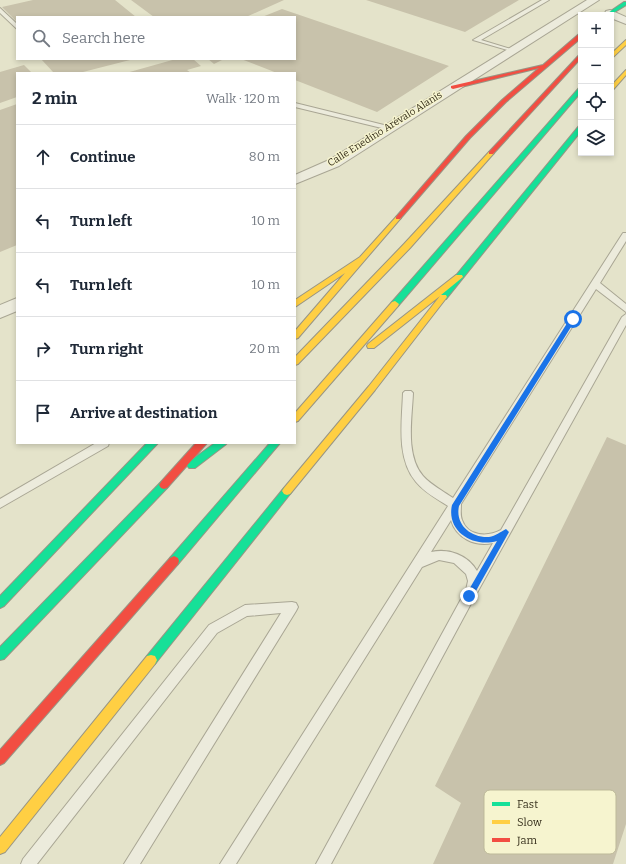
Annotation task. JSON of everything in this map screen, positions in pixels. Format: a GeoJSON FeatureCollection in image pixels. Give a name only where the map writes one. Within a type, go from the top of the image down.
{"type":"FeatureCollection","features":[{"type":"Feature","properties":{"kind":"main road"},"geometry":{"type":"LineString","coordinates":[[612,12],[626,4]]}},
{"type":"Feature","properties":{"kind":"main road"},"geometry":{"type":"LineString","coordinates":[[296,335],[468,137],[504,101],[578,38]]}},
{"type":"Feature","properties":{"kind":"main road"},"geometry":{"type":"LineString","coordinates":[[614,54],[626,42]]}},
{"type":"Feature","properties":{"kind":"main road"},"geometry":{"type":"LineString","coordinates":[[296,361],[407,246],[578,58]]}},
{"type":"Feature","properties":{"kind":"main road"},"geometry":{"type":"LineString","coordinates":[[454,87],[545,65]]}},
{"type":"Feature","properties":{"kind":"main road"},"geometry":{"type":"LineString","coordinates":[[614,86],[626,72]]}},
{"type":"Feature","properties":{"kind":"main road"},"geometry":{"type":"LineString","coordinates":[[296,418],[578,93]]}},
{"type":"Feature","properties":{"kind":"main road"},"geometry":{"type":"LineString","coordinates":[[0,847],[578,131]]}},
{"type":"Feature","properties":{"kind":"main road"},"geometry":{"type":"LineString","coordinates":[[296,303],[363,258]]}},
{"type":"Feature","properties":{"kind":"main road"},"geometry":{"type":"LineString","coordinates":[[330,377],[459,277]]}},
{"type":"Feature","properties":{"kind":"main road"},"geometry":{"type":"LineString","coordinates":[[0,602],[152,444]]}},
{"type":"Feature","properties":{"kind":"main road"},"geometry":{"type":"LineString","coordinates":[[0,655],[174,475],[201,444]]}},
{"type":"Feature","properties":{"kind":"main road"},"geometry":{"type":"LineString","coordinates":[[174,475],[200,460],[221,444]]}},
{"type":"Feature","properties":{"kind":"main road"},"geometry":{"type":"LineString","coordinates":[[0,759],[232,495],[274,444]]}},
{"type":"Feature","properties":{"kind":"street","name":"Calle Enedino Arévalo Alanís"},"geometry":{"type":"LineString","coordinates":[[296,180],[334,163],[594,0]]}},
{"type":"Feature","properties":{"kind":"street"},"geometry":{"type":"LineString","coordinates":[[614,16],[626,21]]}},
{"type":"Feature","properties":{"kind":"street"},"geometry":{"type":"LineString","coordinates":[[0,312],[16,304]]}},
{"type":"Feature","properties":{"kind":"lane"},"geometry":{"type":"LineString","coordinates":[[512,51],[476,40],[546,0]]}},
{"type":"Feature","properties":{"kind":"lane"},"geometry":{"type":"LineString","coordinates":[[0,10],[16,26]]}},
{"type":"Feature","properties":{"kind":"lane"},"geometry":{"type":"LineString","coordinates":[[296,105],[390,128]]}},
{"type":"Feature","properties":{"kind":"lane"},"geometry":{"type":"LineString","coordinates":[[227,864],[626,236]]}},
{"type":"Feature","properties":{"kind":"lane"},"geometry":{"type":"LineString","coordinates":[[595,283],[626,309]]}},
{"type":"Feature","properties":{"kind":"lane"},"geometry":{"type":"LineString","coordinates":[[324,864],[469,596],[626,317]]}},
{"type":"Feature","properties":{"kind":"lane"},"geometry":{"type":"LineString","coordinates":[[408,393],[408,439],[410,464],[420,480],[456,505]]}},
{"type":"Feature","properties":{"kind":"lane"},"geometry":{"type":"LineString","coordinates":[[0,504],[102,444]]}},
{"type":"Feature","properties":{"kind":"lane"},"geometry":{"type":"LineString","coordinates":[[456,505],[454,513],[456,522],[461,530],[470,536],[479,540],[489,540],[498,538],[506,532]]}},
{"type":"Feature","properties":{"kind":"lane"},"geometry":{"type":"LineString","coordinates":[[418,564],[426,558],[437,554],[449,555],[459,560],[468,567],[472,576],[473,587],[469,596]]}},
{"type":"Feature","properties":{"kind":"lane"},"geometry":{"type":"LineString","coordinates":[[28,864],[213,630],[244,611],[292,607],[133,862]]}},
{"type":"Feature","properties":{"kind":"building"},"geometry":{"type":"Polygon","coordinates":[[[33,0],[115,0],[135,16],[16,16],[16,21],[2,7],[33,0]]]}},
{"type":"Feature","properties":{"kind":"building"},"geometry":{"type":"Polygon","coordinates":[[[131,0],[284,0],[248,16],[153,16],[131,0]]]}},
{"type":"Feature","properties":{"kind":"building"},"geometry":{"type":"Polygon","coordinates":[[[366,0],[519,0],[465,32],[366,0]]]}},
{"type":"Feature","properties":{"kind":"building"},"geometry":{"type":"Polygon","coordinates":[[[282,9],[449,66],[377,112],[296,80],[296,72],[274,72],[244,60],[296,60],[296,16],[264,16],[282,9]]]}},
{"type":"Feature","properties":{"kind":"building"},"geometry":{"type":"Polygon","coordinates":[[[42,60],[130,60],[83,72],[53,72],[42,60]]]}},
{"type":"Feature","properties":{"kind":"building"},"geometry":{"type":"Polygon","coordinates":[[[172,60],[194,60],[201,66],[187,70],[190,72],[130,72],[172,60]]]}},
{"type":"Feature","properties":{"kind":"building"},"geometry":{"type":"Polygon","coordinates":[[[209,60],[222,60],[214,64],[209,60]]]}},
{"type":"Feature","properties":{"kind":"building"},"geometry":{"type":"Polygon","coordinates":[[[24,65],[31,72],[16,72],[16,97],[0,103],[0,72],[24,65]]]}},
{"type":"Feature","properties":{"kind":"building"},"geometry":{"type":"Polygon","coordinates":[[[16,104],[16,245],[0,252],[0,110],[16,104]]]}},
{"type":"Feature","properties":{"kind":"building"},"geometry":{"type":"Polygon","coordinates":[[[607,437],[626,445],[626,824],[613,864],[433,864],[461,803],[435,786],[607,437]]]}},
{"type":"Feature","properties":{"kind":"traffic: fast"},"geometry":{"type":"LineString","coordinates":[[612,12],[626,3]]}},
{"type":"Feature","properties":{"kind":"traffic: fast"},"geometry":{"type":"LineString","coordinates":[[395,304],[578,92]]}},
{"type":"Feature","properties":{"kind":"traffic: fast"},"geometry":{"type":"LineString","coordinates":[[443,297],[578,131]]}},
{"type":"Feature","properties":{"kind":"traffic: fast"},"geometry":{"type":"LineString","coordinates":[[0,603],[152,444]]}},
{"type":"Feature","properties":{"kind":"traffic: fast"},"geometry":{"type":"LineString","coordinates":[[192,465],[221,444]]}},
{"type":"Feature","properties":{"kind":"traffic: fast"},"geometry":{"type":"LineString","coordinates":[[174,561],[274,444]]}},
{"type":"Feature","properties":{"kind":"traffic: fast"},"geometry":{"type":"LineString","coordinates":[[0,655],[164,485]]}},
{"type":"Feature","properties":{"kind":"traffic: fast"},"geometry":{"type":"LineString","coordinates":[[151,660],[287,491]]}},
{"type":"Feature","properties":{"kind":"traffic: slow"},"geometry":{"type":"LineString","coordinates":[[614,54],[626,42]]}},
{"type":"Feature","properties":{"kind":"traffic: slow"},"geometry":{"type":"LineString","coordinates":[[614,86],[626,72]]}},
{"type":"Feature","properties":{"kind":"traffic: slow"},"geometry":{"type":"LineString","coordinates":[[296,361],[407,246],[491,153]]}},
{"type":"Feature","properties":{"kind":"traffic: slow"},"geometry":{"type":"LineString","coordinates":[[296,335],[398,218]]}},
{"type":"Feature","properties":{"kind":"traffic: slow"},"geometry":{"type":"LineString","coordinates":[[296,303],[362,259]]}},
{"type":"Feature","properties":{"kind":"traffic: slow"},"geometry":{"type":"LineString","coordinates":[[371,346],[459,277]]}},
{"type":"Feature","properties":{"kind":"traffic: slow"},"geometry":{"type":"LineString","coordinates":[[287,491],[372,388],[443,297]]}},
{"type":"Feature","properties":{"kind":"traffic: slow"},"geometry":{"type":"LineString","coordinates":[[296,418],[395,304]]}},
{"type":"Feature","properties":{"kind":"traffic: slow"},"geometry":{"type":"LineString","coordinates":[[0,847],[151,660]]}},
{"type":"Feature","properties":{"kind":"traffic: jam"},"geometry":{"type":"LineString","coordinates":[[398,218],[468,137],[504,101],[578,38]]}},
{"type":"Feature","properties":{"kind":"traffic: jam"},"geometry":{"type":"LineString","coordinates":[[491,153],[578,58]]}},
{"type":"Feature","properties":{"kind":"traffic: jam"},"geometry":{"type":"LineString","coordinates":[[453,87],[542,66]]}},
{"type":"Feature","properties":{"kind":"traffic: jam"},"geometry":{"type":"LineString","coordinates":[[164,485],[201,444]]}},
{"type":"Feature","properties":{"kind":"traffic: jam"},"geometry":{"type":"LineString","coordinates":[[0,759],[174,561]]}},
{"type":"Feature","properties":{"kind":"route"},"geometry":{"type":"LineString","coordinates":[[469,596],[506,532],[498,538],[489,540],[479,540],[470,536],[461,530],[456,522],[454,513],[456,505],[573,319]]}}]}
